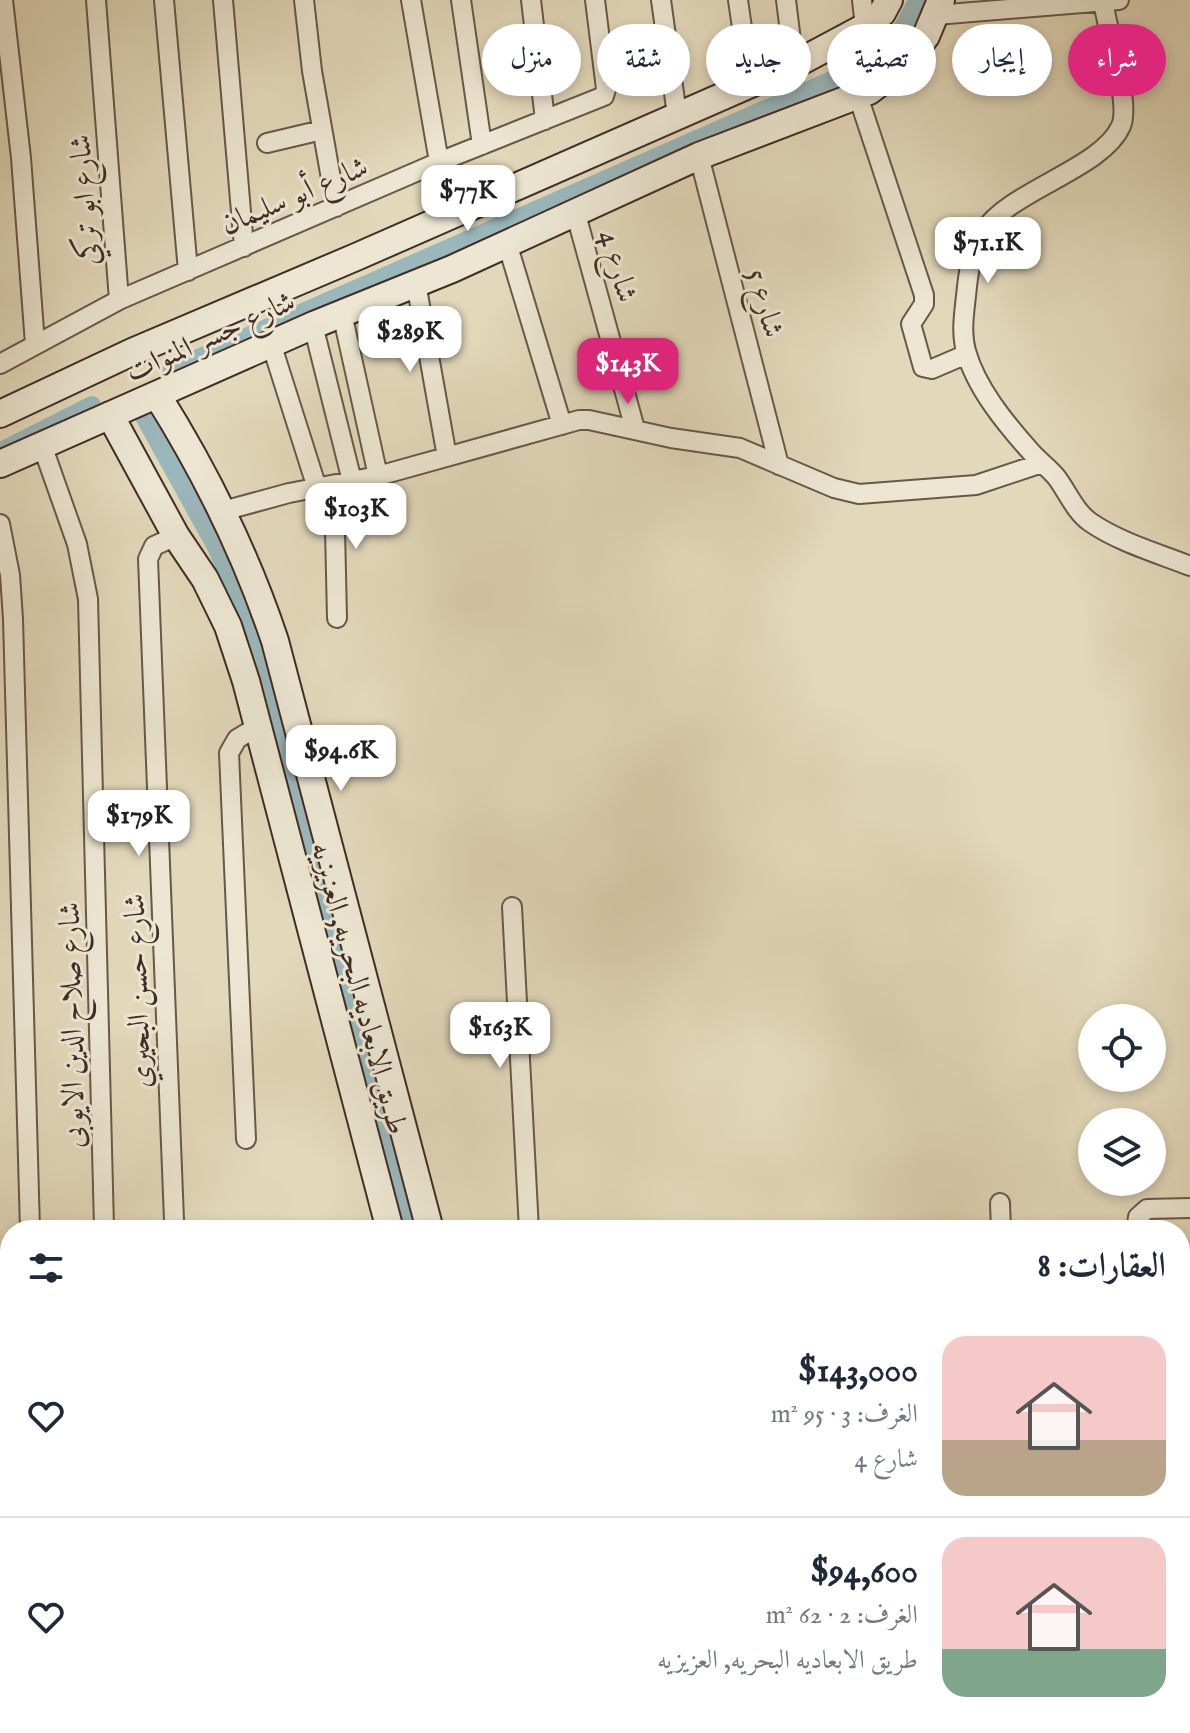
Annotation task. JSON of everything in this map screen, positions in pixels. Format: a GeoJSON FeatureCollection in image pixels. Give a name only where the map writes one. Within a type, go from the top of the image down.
{"type":"FeatureCollection","features":[{"type":"Feature","properties":{"kind":"street"},"geometry":{"type":"LineString","coordinates":[[3,0],[4,48],[21,158],[35,344]]}},
{"type":"Feature","properties":{"kind":"street","name":"شارع ابو تركي"},"geometry":{"type":"LineString","coordinates":[[96,0],[119,300]]}},
{"type":"Feature","properties":{"kind":"street"},"geometry":{"type":"LineString","coordinates":[[164,0],[188,271]]}},
{"type":"Feature","properties":{"kind":"street"},"geometry":{"type":"LineString","coordinates":[[223,0],[244,247]]}},
{"type":"Feature","properties":{"kind":"street"},"geometry":{"type":"LineString","coordinates":[[304,0],[336,207]]}},
{"type":"Feature","properties":{"kind":"street"},"geometry":{"type":"LineString","coordinates":[[411,0],[439,162]]}},
{"type":"Feature","properties":{"kind":"street"},"geometry":{"type":"LineString","coordinates":[[461,0],[482,145]]}},
{"type":"Feature","properties":{"kind":"street"},"geometry":{"type":"LineString","coordinates":[[531,0],[545,120]]}},
{"type":"Feature","properties":{"kind":"street","name":"شارع أبو سليمان"},"geometry":{"type":"LineString","coordinates":[[0,364],[119,300],[439,162],[604,96],[595,0]]}},
{"type":"Feature","properties":{"kind":"street"},"geometry":{"type":"LineString","coordinates":[[661,0],[677,115]]}},
{"type":"Feature","properties":{"kind":"street"},"geometry":{"type":"LineString","coordinates":[[738,0],[741,24]]}},
{"type":"Feature","properties":{"kind":"street"},"geometry":{"type":"LineString","coordinates":[[786,0],[789,24]]}},
{"type":"Feature","properties":{"kind":"street"},"geometry":{"type":"LineString","coordinates":[[862,0],[865,24]]}},
{"type":"Feature","properties":{"kind":"street","name":"شارع جسر المنوات"},"geometry":{"type":"LineString","coordinates":[[869,24],[882,13],[889,0]]}},
{"type":"Feature","properties":{"kind":"street"},"geometry":{"type":"LineString","coordinates":[[938,7],[1119,0]]}},
{"type":"Feature","properties":{"kind":"street"},"geometry":{"type":"LineString","coordinates":[[1103,1],[1124,119],[1112,141],[999,214],[983,231],[974,251],[967,285],[963,322],[967,354],[988,396],[1088,520],[1120,538],[1190,566]]}},
{"type":"Feature","properties":{"kind":"street","name":"شارع جسر المنوات"},"geometry":{"type":"LineString","coordinates":[[0,414],[132,352],[720,96]]}},
{"type":"Feature","properties":{"kind":"street"},"geometry":{"type":"LineString","coordinates":[[858,96],[924,295],[924,304],[911,324],[923,367],[932,369],[967,354]]}},
{"type":"Feature","properties":{"kind":"street","name":"شارع جسر المنوات"},"geometry":{"type":"LineString","coordinates":[[0,464],[699,156],[858,96]]}},
{"type":"Feature","properties":{"kind":"street"},"geometry":{"type":"LineString","coordinates":[[267,143],[322,130]]}},
{"type":"Feature","properties":{"kind":"street","name":"شارع 5"},"geometry":{"type":"LineString","coordinates":[[699,156],[779,465]]}},
{"type":"Feature","properties":{"kind":"street","name":"شارع 4"},"geometry":{"type":"LineString","coordinates":[[575,211],[635,429]]}},
{"type":"Feature","properties":{"kind":"street"},"geometry":{"type":"LineString","coordinates":[[507,243],[562,425]]}},
{"type":"Feature","properties":{"kind":"street"},"geometry":{"type":"LineString","coordinates":[[416,283],[447,457]]}},
{"type":"Feature","properties":{"kind":"street"},"geometry":{"type":"LineString","coordinates":[[342,313],[378,476]]}},
{"type":"Feature","properties":{"kind":"street"},"geometry":{"type":"LineString","coordinates":[[313,325],[334,485],[337,618]]}},
{"type":"Feature","properties":{"kind":"street"},"geometry":{"type":"LineString","coordinates":[[271,343],[334,485]]}},
{"type":"Feature","properties":{"kind":"street","name":"طريق الابعاديه البحريه, العزيزيه"},"geometry":{"type":"LineString","coordinates":[[157,395],[223,511],[258,590],[275,641],[427,1220]]}},
{"type":"Feature","properties":{"kind":"street","name":"طريق الابعاديه البحريه, العزيزيه"},"geometry":{"type":"LineString","coordinates":[[110,415],[176,536],[205,579],[228,626],[387,1220]]}},
{"type":"Feature","properties":{"kind":"street"},"geometry":{"type":"LineString","coordinates":[[223,511],[378,476],[589,420],[671,438],[740,448],[834,488],[872,494],[976,485],[1042,463]]}},
{"type":"Feature","properties":{"kind":"street","name":"شارع صلاح الدين الايوبى"},"geometry":{"type":"LineString","coordinates":[[42,445],[80,553],[88,599],[104,1220]]}},
{"type":"Feature","properties":{"kind":"street"},"geometry":{"type":"LineString","coordinates":[[0,524],[10,575],[13,619],[30,1220]]}},
{"type":"Feature","properties":{"kind":"street","name":"شارع حسن البحيري"},"geometry":{"type":"LineString","coordinates":[[174,1220],[148,559],[154,546],[176,536]]}},
{"type":"Feature","properties":{"kind":"street"},"geometry":{"type":"LineString","coordinates":[[246,1139],[229,753],[237,739],[257,727]]}},
{"type":"Feature","properties":{"kind":"street"},"geometry":{"type":"LineString","coordinates":[[512,907],[528,1220]]}},
{"type":"Feature","properties":{"kind":"street"},"geometry":{"type":"LineString","coordinates":[[1000,1203],[1001,1220]]}},
{"type":"Feature","properties":{"kind":"street"},"geometry":{"type":"LineString","coordinates":[[1138,1220],[1147,1209],[1190,1208]]}},
{"type":"Feature","properties":{"kind":"waterway"},"geometry":{"type":"LineString","coordinates":[[171,370],[861,67],[898,36],[918,0]]}},
{"type":"Feature","properties":{"kind":"waterway"},"geometry":{"type":"LineString","coordinates":[[3,450],[92,405]]}},
{"type":"Feature","properties":{"kind":"waterway"},"geometry":{"type":"LineString","coordinates":[[142,413],[216,547],[258,641],[407,1220]]}}]}
